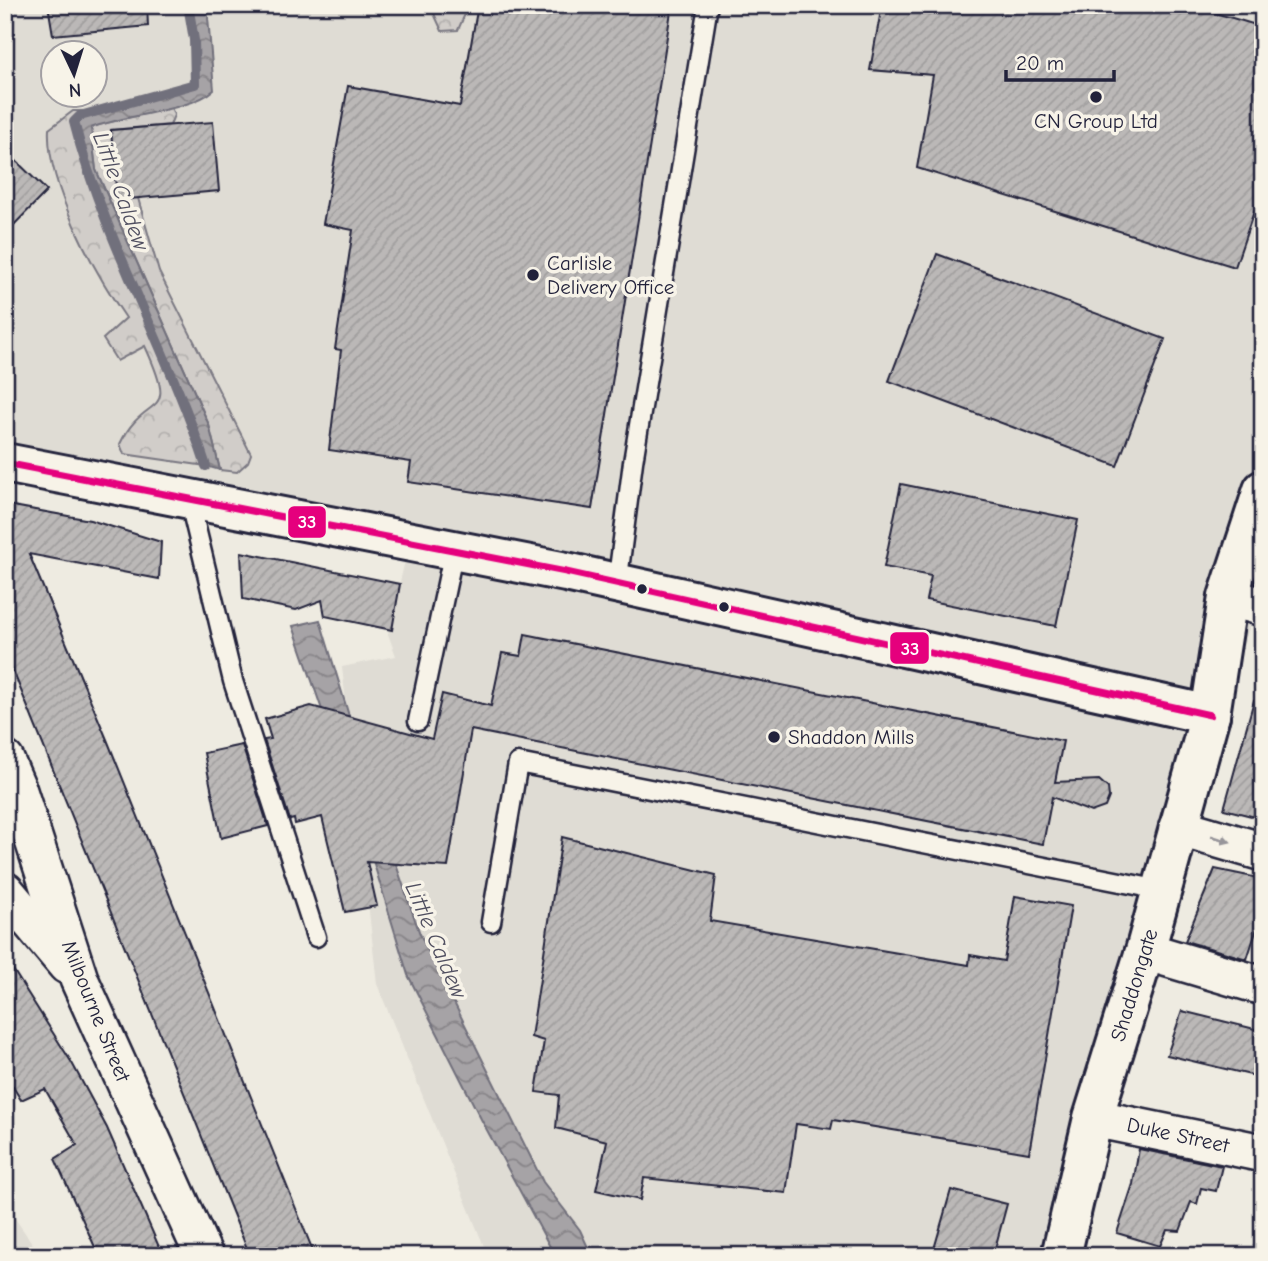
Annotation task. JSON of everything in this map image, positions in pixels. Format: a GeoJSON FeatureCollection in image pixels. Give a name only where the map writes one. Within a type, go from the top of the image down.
{"type":"FeatureCollection","features":[{"type":"Feature","properties":{"kind":"street"},"geometry":{"type":"LineString","coordinates":[[5,463],[454,550],[1210,715]]}},
{"type":"Feature","properties":{"kind":"street","name":"Shaddongate"},"geometry":{"type":"LineString","coordinates":[[1061,1256],[1094,1118],[1145,951],[1210,715],[1246,602],[1263,490]]}},
{"type":"Feature","properties":{"kind":"street","name":"Milbourne Street"},"geometry":{"type":"LineString","coordinates":[[5,760],[17,788],[79,979],[204,1256]]}},
{"type":"Feature","properties":{"kind":"street"},"geometry":{"type":"LineString","coordinates":[[1178,827],[1263,852]]}},
{"type":"Feature","properties":{"kind":"street"},"geometry":{"type":"LineString","coordinates":[[5,891],[79,979]]}},
{"type":"Feature","properties":{"kind":"street"},"geometry":{"type":"LineString","coordinates":[[1145,951],[1263,986]]}},
{"type":"Feature","properties":{"kind":"street","name":"Duke Street"},"geometry":{"type":"LineString","coordinates":[[1094,1118],[1263,1153]]}},
{"type":"Feature","properties":{"kind":"lane"},"geometry":{"type":"LineString","coordinates":[[617,585],[635,449],[708,5]]}},
{"type":"Feature","properties":{"kind":"lane"},"geometry":{"type":"LineString","coordinates":[[190,499],[233,681],[316,936]]}},
{"type":"Feature","properties":{"kind":"lane"},"geometry":{"type":"LineString","coordinates":[[418,721],[454,550]]}},
{"type":"Feature","properties":{"kind":"lane"},"geometry":{"type":"LineString","coordinates":[[491,922],[518,763],[1161,890]]}},
{"type":"Feature","properties":{"kind":"shaded area"},"geometry":{"type":"Polygon","coordinates":[[[5,5],[1263,5],[1263,587],[1038,1256],[488,1256],[377,984],[342,667],[396,656],[388,634],[409,543],[5,453],[5,5]]]}},
{"type":"Feature","properties":{"kind":"shaded area"},"geometry":{"type":"Polygon","coordinates":[[[5,1204],[41,1256],[5,1256],[5,1204]]]}},
{"type":"Feature","properties":{"kind":"green space"},"geometry":{"type":"Polygon","coordinates":[[[430,5],[469,5],[458,30],[442,31],[430,5]]]}},
{"type":"Feature","properties":{"kind":"green space"},"geometry":{"type":"Polygon","coordinates":[[[171,107],[174,115],[170,125],[111,130],[118,200],[138,198],[159,272],[251,454],[248,462],[237,472],[220,470],[209,425],[96,170],[91,127],[171,107]]]}},
{"type":"Feature","properties":{"kind":"green space"},"geometry":{"type":"Polygon","coordinates":[[[73,111],[99,111],[80,116],[96,198],[187,410],[206,466],[124,454],[120,444],[130,427],[156,404],[160,397],[160,386],[145,346],[117,361],[103,339],[126,318],[100,277],[75,227],[55,175],[50,151],[49,129],[73,111]]]}},
{"type":"Feature","properties":{"kind":"water"},"geometry":{"type":"Polygon","coordinates":[[[188,5],[207,5],[214,90],[190,103],[91,128],[96,170],[209,425],[220,470],[206,466],[174,380],[102,210],[74,122],[80,116],[195,84],[194,40],[188,5]]]}},
{"type":"Feature","properties":{"kind":"water"},"geometry":{"type":"Polygon","coordinates":[[[320,620],[379,815],[420,934],[543,1182],[580,1230],[592,1256],[555,1256],[408,975],[363,828],[293,626],[320,620]]]}},
{"type":"Feature","properties":{"kind":"building"},"geometry":{"type":"Polygon","coordinates":[[[48,5],[147,5],[148,26],[53,35],[48,5]]]}},
{"type":"Feature","properties":{"kind":"building","name":"Carlisle Delivery Office"},"geometry":{"type":"Polygon","coordinates":[[[478,5],[672,5],[592,509],[408,482],[411,462],[329,450],[341,350],[335,349],[353,230],[323,224],[348,86],[460,106],[478,5]]]}},
{"type":"Feature","properties":{"kind":"building","name":"CN Group Ltd"},"geometry":{"type":"Polygon","coordinates":[[[882,5],[1188,5],[1263,27],[1263,185],[1235,267],[917,168],[933,75],[870,70],[882,5]]]}},
{"type":"Feature","properties":{"kind":"building"},"geometry":{"type":"Polygon","coordinates":[[[213,122],[219,191],[117,200],[111,130],[213,122]]]}},
{"type":"Feature","properties":{"kind":"building"},"geometry":{"type":"Polygon","coordinates":[[[5,150],[47,191],[5,234],[5,150]]]}},
{"type":"Feature","properties":{"kind":"building"},"geometry":{"type":"Polygon","coordinates":[[[937,254],[1165,339],[1117,466],[889,381],[937,254]]]}},
{"type":"Feature","properties":{"kind":"building"},"geometry":{"type":"Polygon","coordinates":[[[901,484],[1078,520],[1056,626],[926,600],[931,576],[884,567],[901,484]]]}},
{"type":"Feature","properties":{"kind":"building"},"geometry":{"type":"Polygon","coordinates":[[[5,499],[8,505],[90,520],[161,542],[159,579],[29,554],[108,742],[315,1256],[250,1256],[5,651],[5,499]]]}},
{"type":"Feature","properties":{"kind":"building"},"geometry":{"type":"Polygon","coordinates":[[[241,552],[400,584],[392,630],[325,616],[322,600],[296,610],[243,599],[241,552]]]}},
{"type":"Feature","properties":{"kind":"building","name":"Shaddon Mills"},"geometry":{"type":"Polygon","coordinates":[[[525,634],[1063,741],[1055,782],[1099,780],[1108,788],[1109,797],[1105,807],[1091,812],[1052,797],[1043,844],[471,730],[448,867],[367,862],[377,906],[345,912],[322,817],[295,824],[294,819],[290,820],[264,740],[271,739],[265,719],[311,706],[432,739],[442,694],[491,706],[502,653],[521,656],[525,634]]]}},
{"type":"Feature","properties":{"kind":"building"},"geometry":{"type":"Polygon","coordinates":[[[1254,700],[1263,701],[1263,819],[1224,809],[1254,700]]]}},
{"type":"Feature","properties":{"kind":"building"},"geometry":{"type":"Polygon","coordinates":[[[242,745],[268,826],[221,838],[204,753],[242,745]]]}},
{"type":"Feature","properties":{"kind":"building"},"geometry":{"type":"Polygon","coordinates":[[[562,837],[716,875],[710,921],[969,965],[970,955],[1004,961],[1015,896],[1071,906],[1029,1153],[833,1120],[831,1129],[796,1124],[786,1193],[644,1178],[640,1200],[596,1190],[607,1141],[556,1128],[559,1095],[536,1092],[544,1041],[531,1037],[562,837]]]}},
{"type":"Feature","properties":{"kind":"building"},"geometry":{"type":"Polygon","coordinates":[[[1215,869],[1263,879],[1263,910],[1247,959],[1185,941],[1215,869]]]}},
{"type":"Feature","properties":{"kind":"building"},"geometry":{"type":"Polygon","coordinates":[[[5,957],[72,1063],[107,1128],[163,1256],[99,1256],[55,1159],[77,1145],[45,1089],[21,1100],[5,1074],[5,957]]]}},
{"type":"Feature","properties":{"kind":"building"},"geometry":{"type":"Polygon","coordinates":[[[1182,1011],[1263,1031],[1263,1078],[1167,1055],[1182,1011]]]}},
{"type":"Feature","properties":{"kind":"building"},"geometry":{"type":"Polygon","coordinates":[[[1139,1149],[1222,1166],[1216,1191],[1201,1188],[1197,1204],[1191,1202],[1180,1231],[1167,1230],[1160,1246],[1117,1233],[1133,1184],[1139,1149]]]}},
{"type":"Feature","properties":{"kind":"building"},"geometry":{"type":"Polygon","coordinates":[[[951,1190],[1007,1204],[993,1256],[932,1256],[951,1190]]]}},
{"type":"Feature","properties":{"kind":"waterway","name":"Little Caldew"},"geometry":{"type":"LineString","coordinates":[[188,5],[194,40],[195,84],[80,116],[74,122],[102,210],[174,380],[206,466]]}},
{"type":"Feature","properties":{"kind":"transit line","name":"33"},"geometry":{"type":"LineString","coordinates":[[5,463],[566,572],[1210,715]]}},
{"type":"Feature","properties":{"kind":"place","name":"CN Group Ltd"},"geometry":{"type":"Point","coordinates":[1096,97]}},
{"type":"Feature","properties":{"kind":"place","name":"Carlisle Delivery Office"},"geometry":{"type":"Point","coordinates":[533,275]}},
{"type":"Feature","properties":{"kind":"place","name":"Shaddon Mills"},"geometry":{"type":"Point","coordinates":[774,737]}}]}
